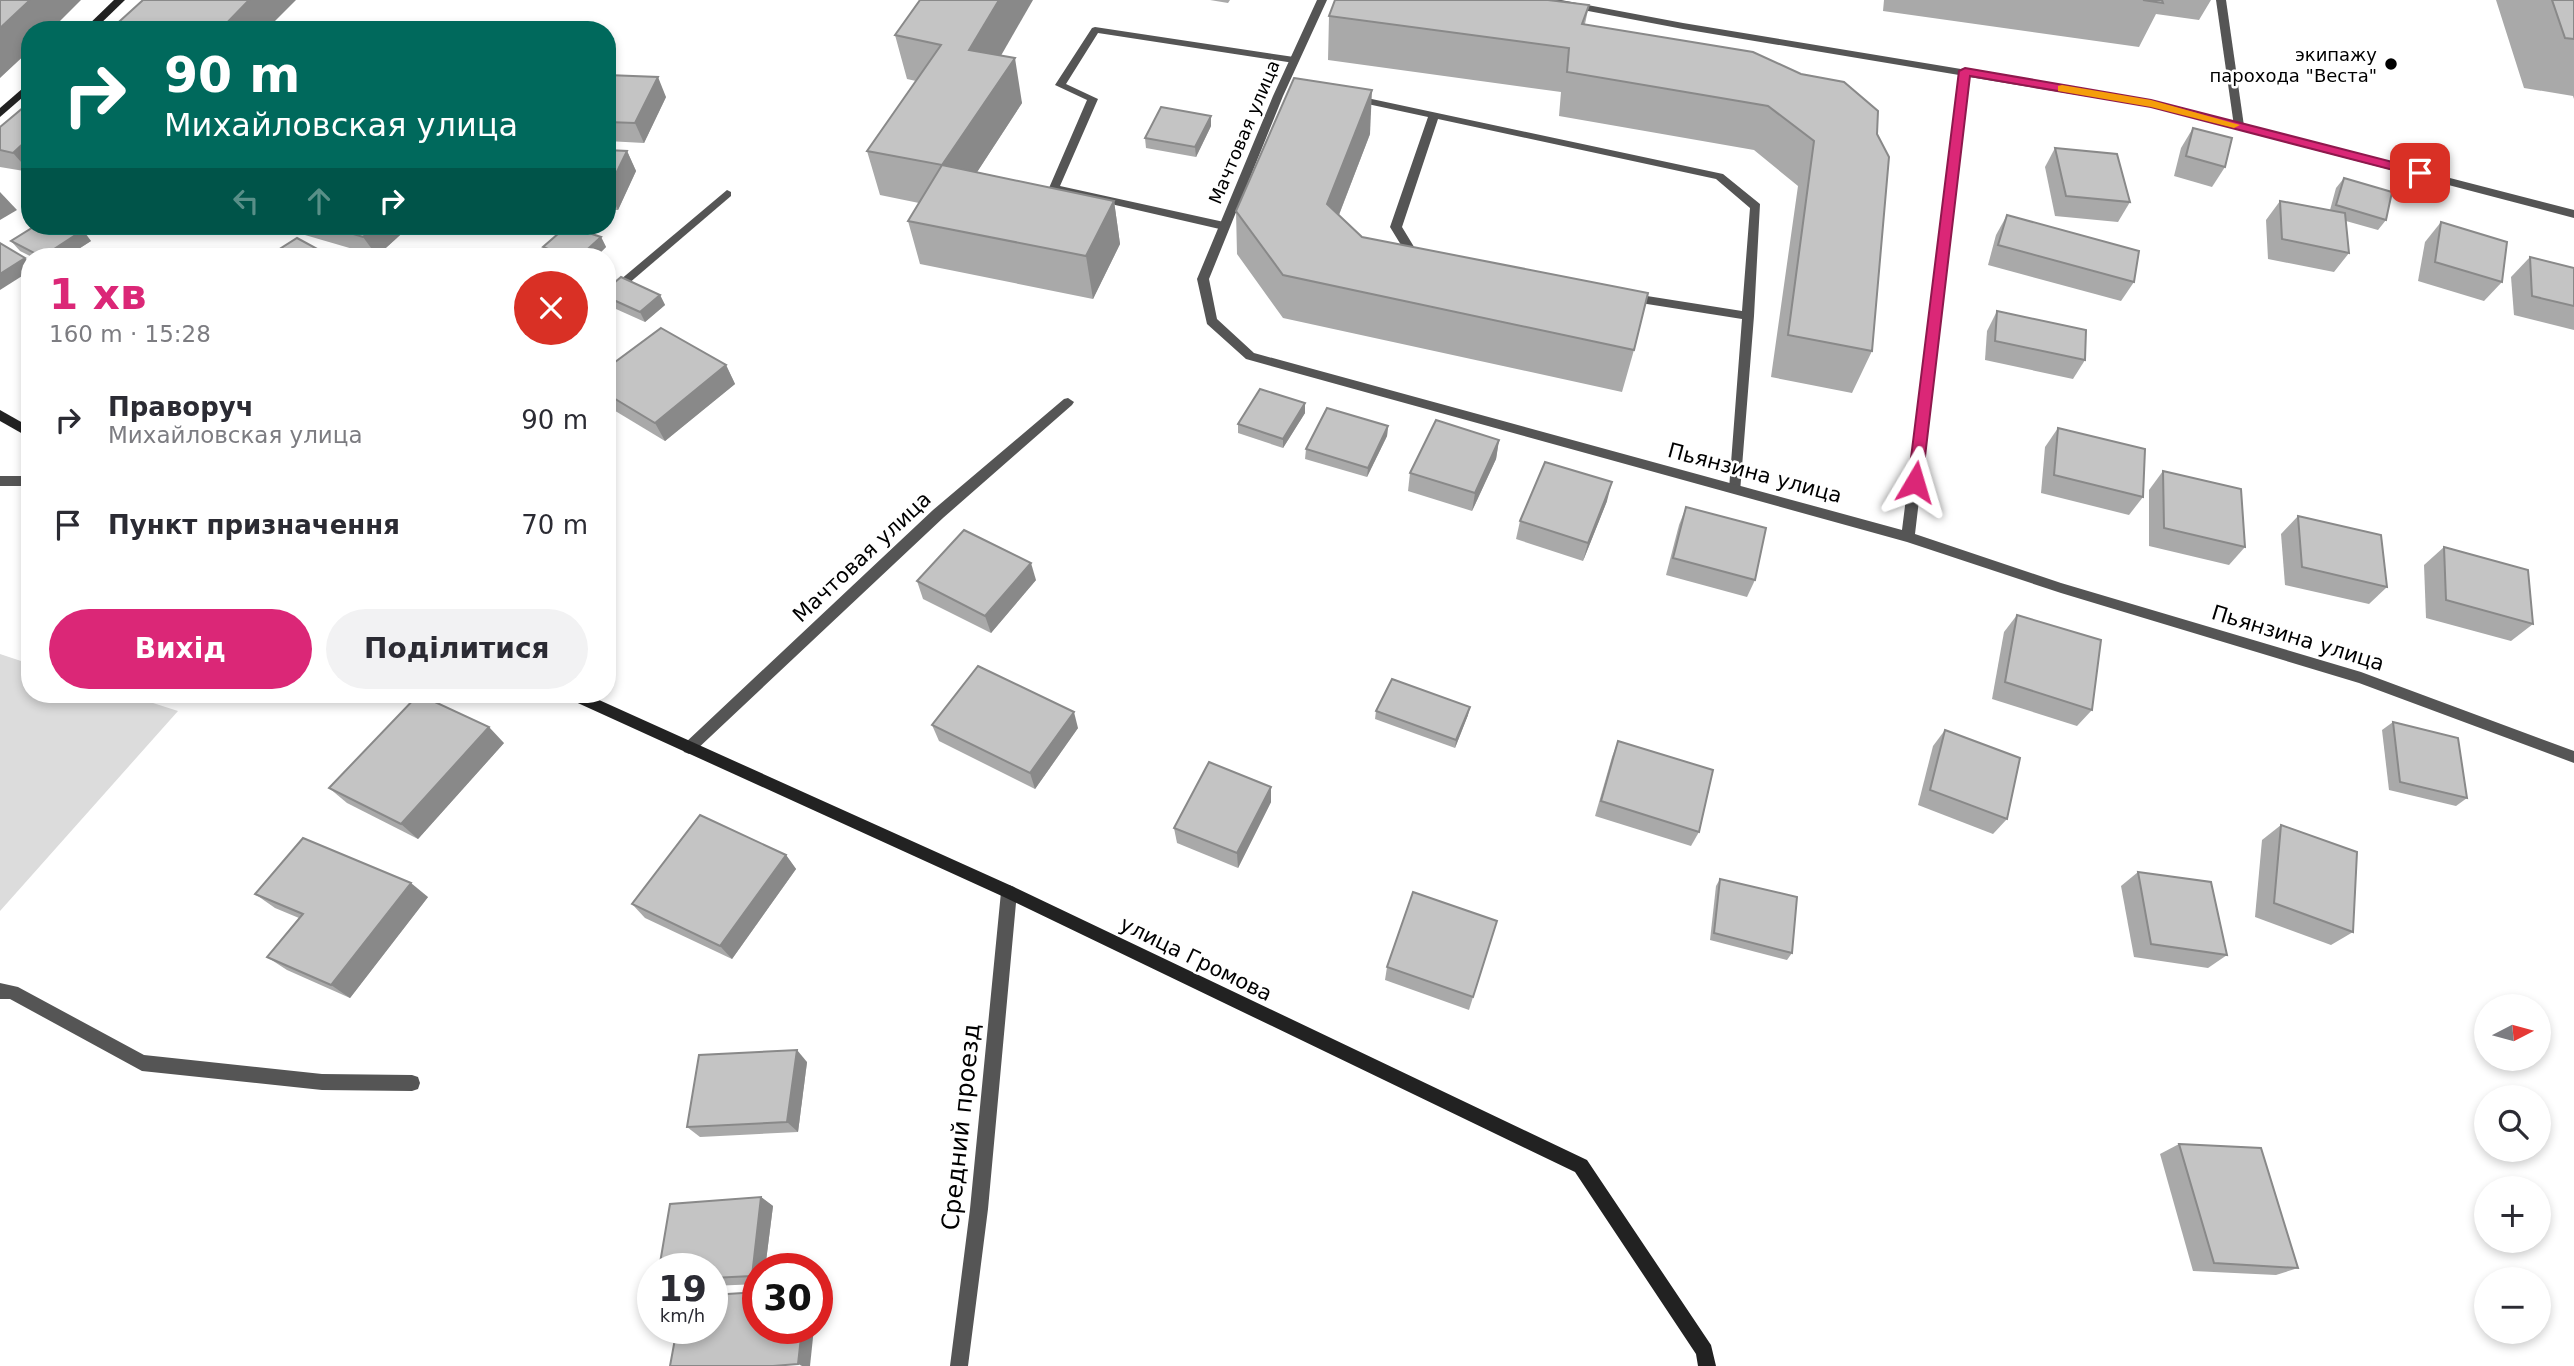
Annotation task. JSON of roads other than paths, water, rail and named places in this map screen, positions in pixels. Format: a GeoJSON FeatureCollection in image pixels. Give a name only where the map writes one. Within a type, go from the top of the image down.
{"type":"FeatureCollection","features":[{"type":"Feature","properties":{"kind":"street"},"geometry":{"type":"LineString","coordinates":[[98,21],[120,0]]}},
{"type":"Feature","properties":{"kind":"street","name":"Мачтовая улица"},"geometry":{"type":"LineString","coordinates":[[1203,279],[1283,83],[1322,0]]}},
{"type":"Feature","properties":{"kind":"street"},"geometry":{"type":"LineString","coordinates":[[1546,0],[1683,26],[2151,104],[2574,214]]}},
{"type":"Feature","properties":{"kind":"street"},"geometry":{"type":"LineString","coordinates":[[2221,0],[2239,126]]}},
{"type":"Feature","properties":{"kind":"street"},"geometry":{"type":"LineString","coordinates":[[1224,226],[1054,188],[1093,99],[1060,85],[1095,30],[1294,60]]}},
{"type":"Feature","properties":{"kind":"street"},"geometry":{"type":"LineString","coordinates":[[1908,537],[1965,71]]}},
{"type":"Feature","properties":{"kind":"street"},"geometry":{"type":"LineString","coordinates":[[1283,83],[1297,86]]}},
{"type":"Feature","properties":{"kind":"street"},"geometry":{"type":"LineString","coordinates":[[0,114],[21,94]]}},
{"type":"Feature","properties":{"kind":"street"},"geometry":{"type":"LineString","coordinates":[[1338,95],[1718,176],[1756,207],[1735,489]]}},
{"type":"Feature","properties":{"kind":"street"},"geometry":{"type":"LineString","coordinates":[[1432,266],[1418,263],[1396,227],[1434,115]]}},
{"type":"Feature","properties":{"kind":"street"},"geometry":{"type":"LineString","coordinates":[[616,290],[727,194]]}},
{"type":"Feature","properties":{"kind":"street","name":"Пьянзина улица"},"geometry":{"type":"LineString","coordinates":[[1203,279],[1211,321],[1250,356],[1908,537],[2061,588],[2361,678],[2574,757]]}},
{"type":"Feature","properties":{"kind":"street"},"geometry":{"type":"LineString","coordinates":[[1610,294],[1748,316]]}},
{"type":"Feature","properties":{"kind":"street","name":"Мачтовая улица"},"geometry":{"type":"LineString","coordinates":[[689,748],[937,514],[1068,402]]}},
{"type":"Feature","properties":{"kind":"street"},"geometry":{"type":"LineString","coordinates":[[0,415],[21,428]]}},
{"type":"Feature","properties":{"kind":"street"},"geometry":{"type":"LineString","coordinates":[[0,481],[21,481]]}},
{"type":"Feature","properties":{"kind":"street","name":"улица Громова"},"geometry":{"type":"LineString","coordinates":[[591,703],[1009,892],[1581,1166],[1705,1351],[1707,1366]]}},
{"type":"Feature","properties":{"kind":"street","name":"Средний проезд"},"geometry":{"type":"LineString","coordinates":[[959,1366],[979,1209],[1009,892]]}},
{"type":"Feature","properties":{"kind":"street"},"geometry":{"type":"LineString","coordinates":[[0,992],[12,992],[142,1063],[322,1082],[412,1083]]}},
{"type":"Feature","properties":{"kind":"place","name":"экипажу парохода \"Веста\""},"geometry":{"type":"Point","coordinates":[2391,64]}}]}
